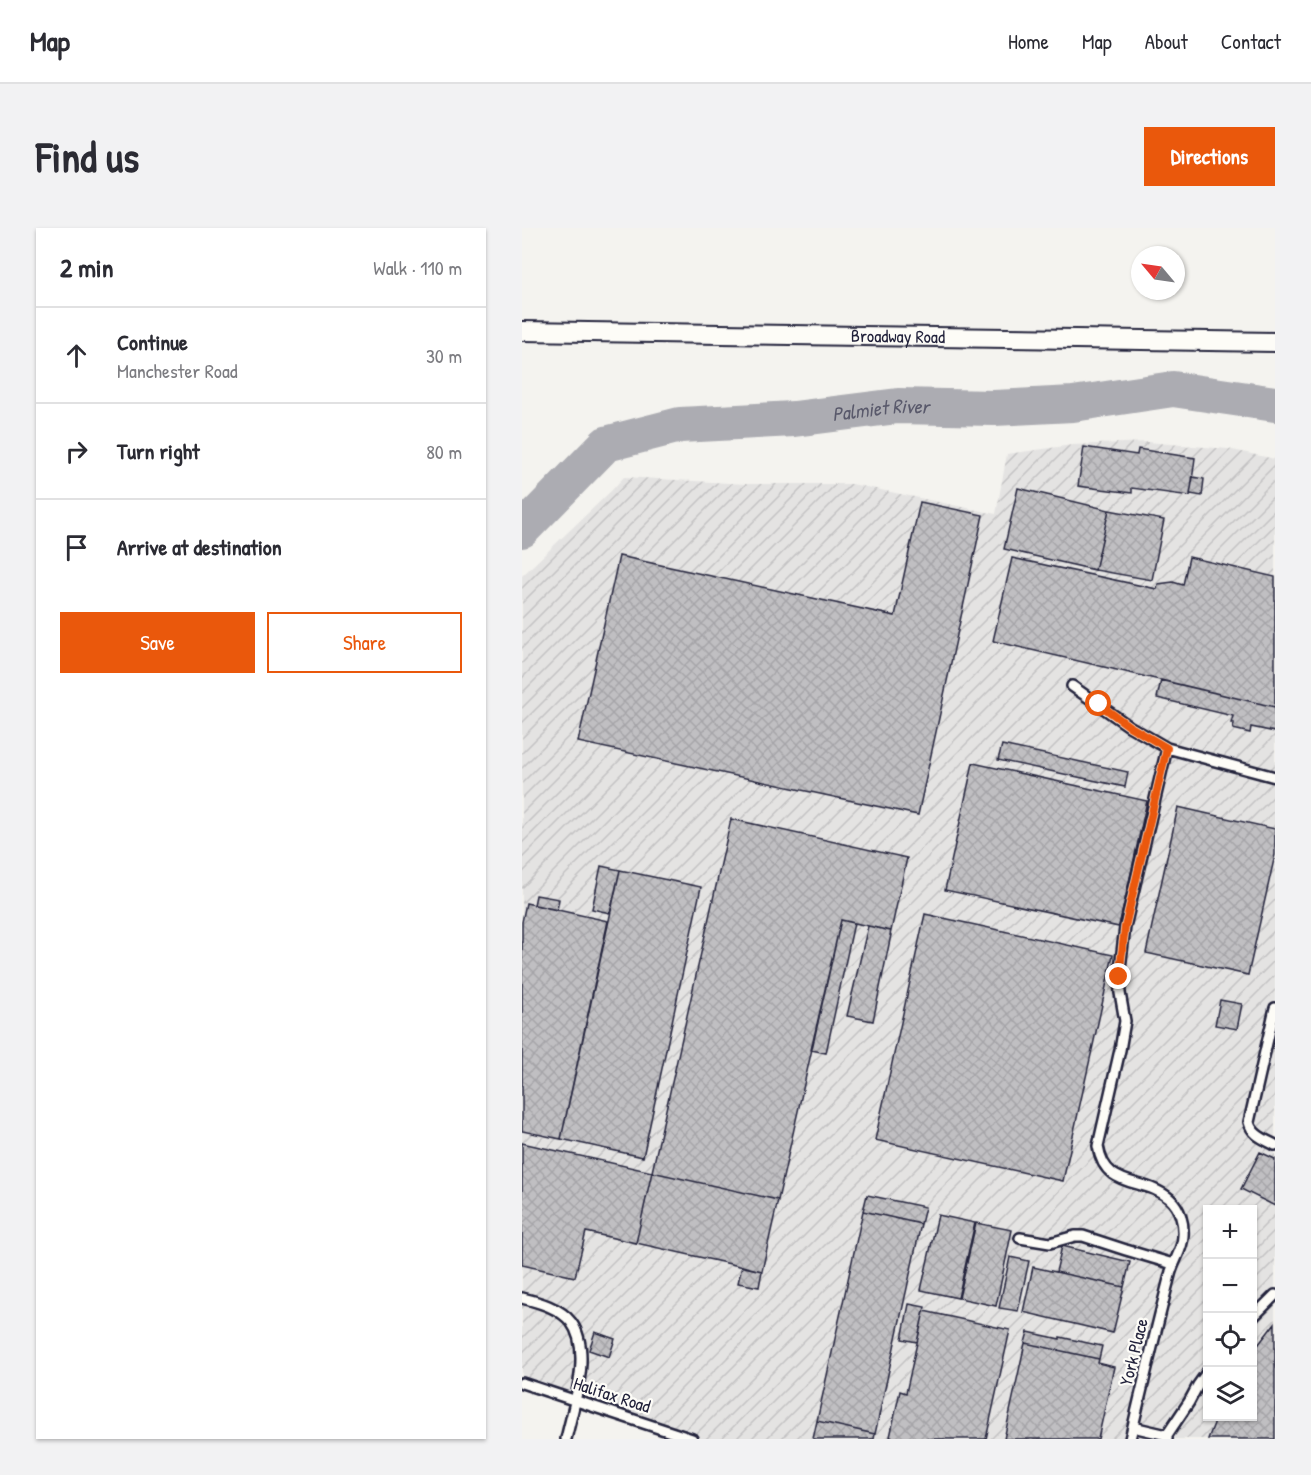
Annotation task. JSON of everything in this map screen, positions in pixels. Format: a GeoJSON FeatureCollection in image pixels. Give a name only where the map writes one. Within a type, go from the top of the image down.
{"type":"FeatureCollection","features":[{"type":"Feature","properties":{"kind":"street","name":"Broadway Road"},"geometry":{"type":"LineString","coordinates":[[522,332],[1275,342]]}},
{"type":"Feature","properties":{"kind":"lane"},"geometry":{"type":"LineString","coordinates":[[1072,686],[1129,726],[1167,748],[1275,777]]}},
{"type":"Feature","properties":{"kind":"lane","name":"York Place"},"geometry":{"type":"LineString","coordinates":[[1130,1439],[1172,1268],[1183,1243],[1183,1223],[1172,1200],[1158,1191],[1111,1173],[1100,1158],[1098,1146],[1125,1021],[1119,977],[1125,927],[1167,748]]}},
{"type":"Feature","properties":{"kind":"lane"},"geometry":{"type":"LineString","coordinates":[[1275,1008],[1249,1122],[1251,1130],[1275,1145]]}},
{"type":"Feature","properties":{"kind":"lane"},"geometry":{"type":"LineString","coordinates":[[1020,1238],[1050,1243],[1083,1236],[1172,1268]]}},
{"type":"Feature","properties":{"kind":"lane"},"geometry":{"type":"LineString","coordinates":[[1257,1313],[1275,1295]]}},
{"type":"Feature","properties":{"kind":"lane"},"geometry":{"type":"LineString","coordinates":[[522,1298],[540,1302],[555,1310],[570,1321],[577,1333],[581,1361],[577,1401],[566,1439]]}},
{"type":"Feature","properties":{"kind":"lane"},"geometry":{"type":"LineString","coordinates":[[1133,1427],[1167,1437],[1203,1380]]}},
{"type":"Feature","properties":{"kind":"lane","name":"Halifax Road"},"geometry":{"type":"LineString","coordinates":[[522,1383],[692,1439]]}},
{"type":"Feature","properties":{"kind":"shaded area"},"geometry":{"type":"Polygon","coordinates":[[[1147,442],[1228,449],[1275,459],[1275,1439],[688,1439],[522,1385],[522,576],[624,477],[746,484],[852,484],[996,514],[1007,454],[1072,445],[1147,442]]]}},
{"type":"Feature","properties":{"kind":"building"},"geometry":{"type":"Polygon","coordinates":[[[1084,447],[1137,455],[1138,449],[1195,458],[1190,496],[1132,488],[1132,493],[1078,486],[1084,447]]]}},
{"type":"Feature","properties":{"kind":"building"},"geometry":{"type":"Polygon","coordinates":[[[1193,477],[1204,479],[1202,496],[1190,494],[1193,477]]]}},
{"type":"Feature","properties":{"kind":"building"},"geometry":{"type":"Polygon","coordinates":[[[1018,488],[1109,510],[1095,570],[1004,549],[1018,488]]]}},
{"type":"Feature","properties":{"kind":"building"},"geometry":{"type":"Polygon","coordinates":[[[920,502],[983,515],[918,815],[578,742],[619,556],[895,616],[920,502]]]}},
{"type":"Feature","properties":{"kind":"building"},"geometry":{"type":"Polygon","coordinates":[[[1109,510],[1164,520],[1152,580],[1095,570],[1109,510]]]}},
{"type":"Feature","properties":{"kind":"building"},"geometry":{"type":"Polygon","coordinates":[[[1189,557],[1275,577],[1275,707],[993,641],[1012,558],[1157,589],[1158,584],[1173,582],[1183,585],[1189,557]]]}},
{"type":"Feature","properties":{"kind":"building"},"geometry":{"type":"Polygon","coordinates":[[[1161,680],[1275,707],[1275,732],[1251,727],[1250,733],[1233,729],[1234,723],[1231,723],[1233,716],[1157,698],[1161,680]]]}},
{"type":"Feature","properties":{"kind":"building"},"geometry":{"type":"Polygon","coordinates":[[[1002,745],[1128,772],[1125,787],[998,760],[1002,745]]]}},
{"type":"Feature","properties":{"kind":"building"},"geometry":{"type":"Polygon","coordinates":[[[973,763],[1147,801],[1119,927],[945,890],[973,763]]]}},
{"type":"Feature","properties":{"kind":"building"},"geometry":{"type":"Polygon","coordinates":[[[1178,807],[1275,829],[1275,855],[1248,975],[1146,953],[1178,807]]]}},
{"type":"Feature","properties":{"kind":"building"},"geometry":{"type":"Polygon","coordinates":[[[731,819],[907,858],[891,931],[841,920],[778,1200],[652,1172],[731,819]]]}},
{"type":"Feature","properties":{"kind":"building"},"geometry":{"type":"Polygon","coordinates":[[[601,866],[620,870],[610,913],[592,909],[601,866]]]}},
{"type":"Feature","properties":{"kind":"building"},"geometry":{"type":"Polygon","coordinates":[[[620,870],[701,887],[643,1157],[561,1139],[620,870]]]}},
{"type":"Feature","properties":{"kind":"building"},"geometry":{"type":"Polygon","coordinates":[[[536,895],[559,899],[557,910],[534,905],[536,895]]]}},
{"type":"Feature","properties":{"kind":"building"},"geometry":{"type":"Polygon","coordinates":[[[526,903],[608,921],[561,1139],[522,1131],[522,922],[526,903]]]}},
{"type":"Feature","properties":{"kind":"building"},"geometry":{"type":"Polygon","coordinates":[[[925,914],[1113,955],[1063,1181],[875,1140],[925,914]]]}},
{"type":"Feature","properties":{"kind":"building"},"geometry":{"type":"Polygon","coordinates":[[[841,920],[854,923],[826,1053],[811,1050],[841,920]]]}},
{"type":"Feature","properties":{"kind":"building"},"geometry":{"type":"Polygon","coordinates":[[[868,926],[891,931],[873,1021],[847,1016],[868,926]]]}},
{"type":"Feature","properties":{"kind":"building"},"geometry":{"type":"Polygon","coordinates":[[[1220,1000],[1242,1004],[1237,1029],[1215,1025],[1220,1000]]]}},
{"type":"Feature","properties":{"kind":"building"},"geometry":{"type":"Polygon","coordinates":[[[522,1143],[652,1172],[636,1243],[586,1232],[575,1277],[522,1265],[522,1143]]]}},
{"type":"Feature","properties":{"kind":"building"},"geometry":{"type":"Polygon","coordinates":[[[1260,1152],[1275,1159],[1275,1206],[1241,1189],[1260,1152]]]}},
{"type":"Feature","properties":{"kind":"building"},"geometry":{"type":"Polygon","coordinates":[[[652,1172],[778,1200],[762,1271],[636,1243],[652,1172]]]}},
{"type":"Feature","properties":{"kind":"building"},"geometry":{"type":"Polygon","coordinates":[[[867,1195],[925,1207],[921,1224],[863,1211],[867,1195]]]}},
{"type":"Feature","properties":{"kind":"building"},"geometry":{"type":"Polygon","coordinates":[[[863,1211],[921,1224],[875,1434],[817,1421],[863,1211]]]}},
{"type":"Feature","properties":{"kind":"building"},"geometry":{"type":"Polygon","coordinates":[[[938,1215],[975,1223],[958,1298],[921,1290],[938,1215]]]}},
{"type":"Feature","properties":{"kind":"building"},"geometry":{"type":"Polygon","coordinates":[[[976,1223],[1012,1230],[996,1306],[959,1298],[976,1223]]]}},
{"type":"Feature","properties":{"kind":"building"},"geometry":{"type":"Polygon","coordinates":[[[1062,1246],[1130,1262],[1124,1287],[1056,1272],[1062,1246]]]}},
{"type":"Feature","properties":{"kind":"building"},"geometry":{"type":"Polygon","coordinates":[[[1010,1257],[1029,1261],[1018,1311],[999,1308],[1010,1257]]]}},
{"type":"Feature","properties":{"kind":"building"},"geometry":{"type":"Polygon","coordinates":[[[742,1266],[762,1271],[759,1287],[738,1283],[742,1266]]]}},
{"type":"Feature","properties":{"kind":"building"},"geometry":{"type":"Polygon","coordinates":[[[1033,1267],[1124,1287],[1113,1333],[1023,1312],[1033,1267]]]}},
{"type":"Feature","properties":{"kind":"building"},"geometry":{"type":"Polygon","coordinates":[[[909,1304],[925,1307],[917,1342],[902,1339],[909,1304]]]}},
{"type":"Feature","properties":{"kind":"building"},"geometry":{"type":"Polygon","coordinates":[[[924,1311],[1010,1330],[986,1439],[898,1439],[890,1437],[900,1391],[906,1393],[924,1311]]]}},
{"type":"Feature","properties":{"kind":"building"},"geometry":{"type":"Polygon","coordinates":[[[1275,1323],[1275,1439],[1208,1439],[1215,1421],[1257,1421],[1257,1346],[1275,1323]]]}},
{"type":"Feature","properties":{"kind":"building"},"geometry":{"type":"Polygon","coordinates":[[[595,1332],[615,1339],[609,1357],[589,1350],[595,1332]]]}},
{"type":"Feature","properties":{"kind":"building"},"geometry":{"type":"Polygon","coordinates":[[[1028,1332],[1102,1346],[1099,1359],[1025,1343],[1028,1332]]]}},
{"type":"Feature","properties":{"kind":"building"},"geometry":{"type":"Polygon","coordinates":[[[1025,1343],[1099,1359],[1098,1363],[1114,1367],[1098,1439],[1004,1439],[1025,1343]]]}},
{"type":"Feature","properties":{"kind":"building"},"geometry":{"type":"Polygon","coordinates":[[[817,1421],[875,1434],[874,1439],[813,1439],[817,1421]]]}},
{"type":"Feature","properties":{"kind":"waterway","name":"Palmiet River"},"geometry":{"type":"LineString","coordinates":[[522,530],[606,444],[680,425],[794,419],[898,406],[994,408],[1073,404],[1173,389],[1275,404]]}},
{"type":"Feature","properties":{"kind":"route"},"geometry":{"type":"LineString","coordinates":[[1099,704],[1129,726],[1167,748],[1125,927],[1119,977]]}}]}
